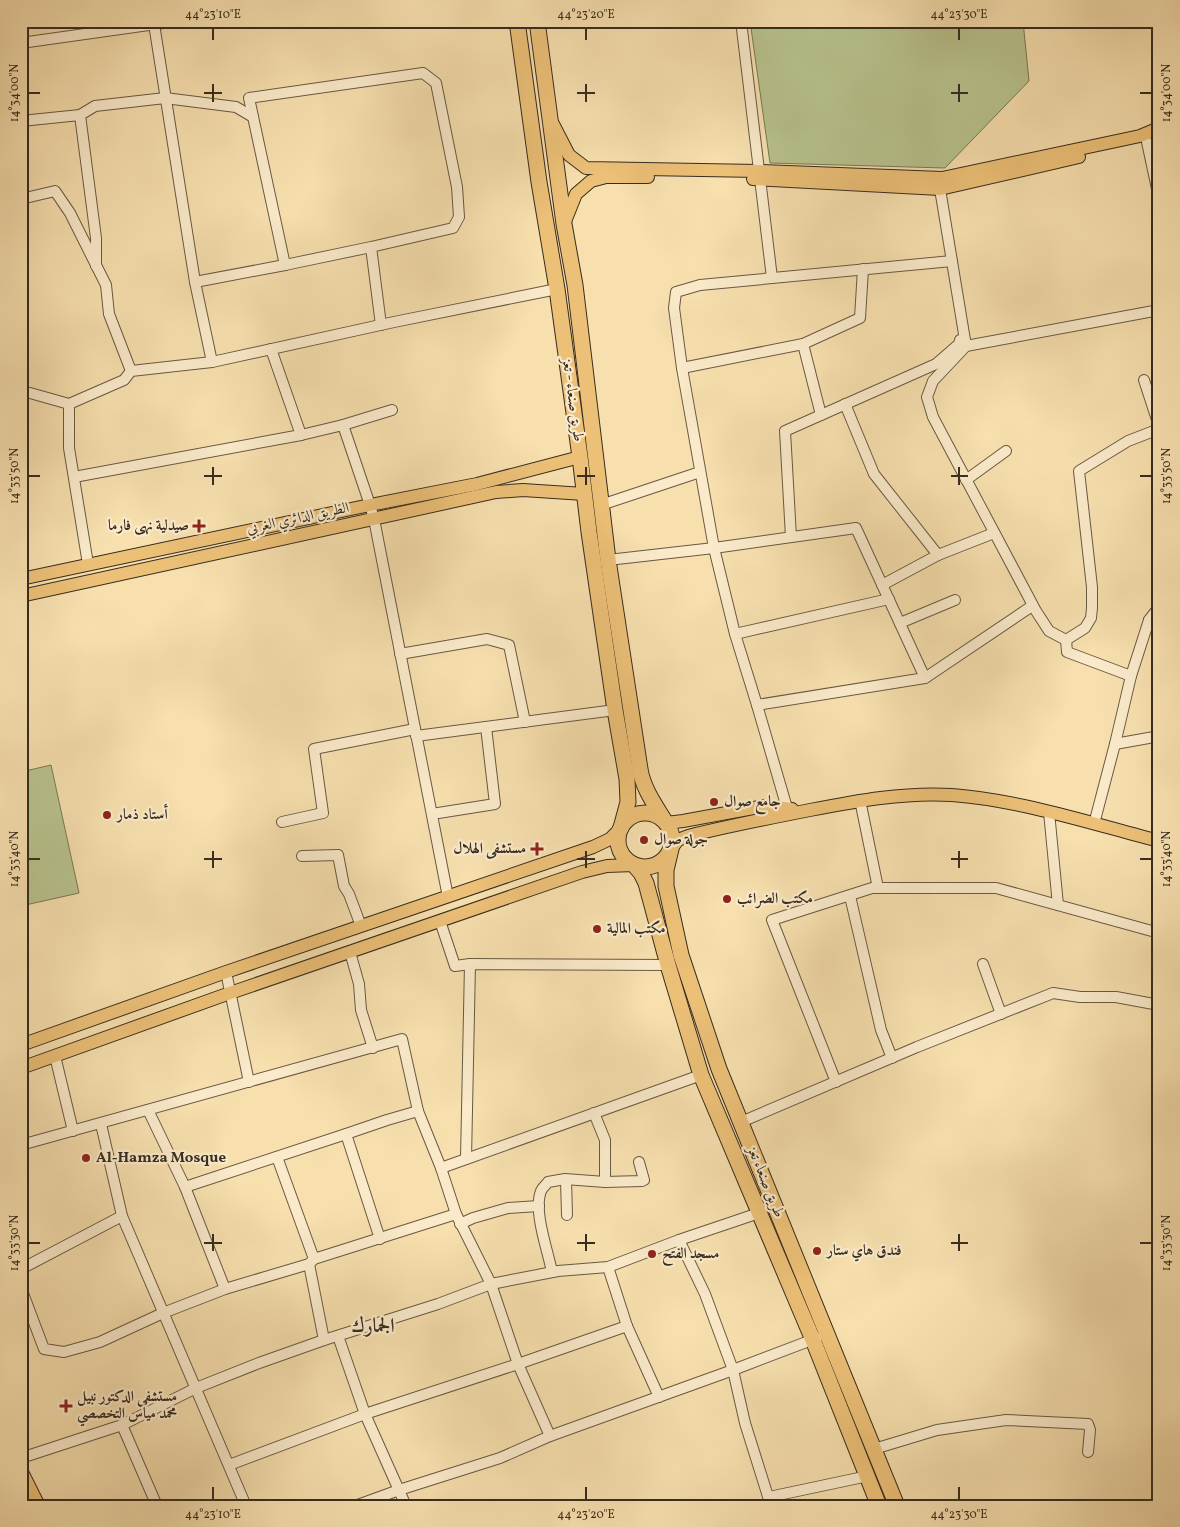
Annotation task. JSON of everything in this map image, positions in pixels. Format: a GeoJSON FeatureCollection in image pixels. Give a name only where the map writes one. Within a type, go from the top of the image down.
{"type":"FeatureCollection","features":[{"type":"Feature","properties":{"kind":"highway","name":"طريق صنعاء - تعز"},"geometry":{"type":"LineString","coordinates":[[517,21],[584,494],[596,532],[608,560],[634,777]]}},
{"type":"Feature","properties":{"kind":"highway","name":"طريق صنعاء - تعز"},"geometry":{"type":"LineString","coordinates":[[537,21],[564,224],[576,285],[601,505],[596,532],[615,710],[634,777]]}},
{"type":"Feature","properties":{"kind":"highway"},"geometry":{"type":"LineString","coordinates":[[634,777],[651,798],[671,831],[673,840],[667,857],[652,867],[634,865],[626,860],[618,845],[618,836],[634,777]]}},
{"type":"Feature","properties":{"kind":"highway"},"geometry":{"type":"LineString","coordinates":[[621,828],[633,816],[642,813],[660,817],[666,823]]}},
{"type":"Feature","properties":{"kind":"highway","name":"طريق صنعاء تعز"},"geometry":{"type":"LineString","coordinates":[[671,849],[666,870],[666,886],[681,955],[719,1069],[897,1506]]}},
{"type":"Feature","properties":{"kind":"highway","name":"طريق صنعاء تعز"},"geometry":{"type":"LineString","coordinates":[[634,865],[646,883],[701,1075],[879,1506]]}},
{"type":"Feature","properties":{"kind":"main road"},"geometry":{"type":"LineString","coordinates":[[549,116],[569,155],[586,168],[760,175],[942,178],[1140,136],[1159,128]]}},
{"type":"Feature","properties":{"kind":"main road"},"geometry":{"type":"LineString","coordinates":[[564,224],[576,194],[591,181],[606,177],[760,175],[846,185],[940,189],[1153,139]]}},
{"type":"Feature","properties":{"kind":"main road","name":"الطريق الدائري الغربي"},"geometry":{"type":"LineString","coordinates":[[21,579],[478,484],[580,457]]}},
{"type":"Feature","properties":{"kind":"main road","name":"الطريق الدائري الغربي"},"geometry":{"type":"LineString","coordinates":[[21,596],[496,492],[523,490],[584,494]]}},
{"type":"Feature","properties":{"kind":"main road"},"geometry":{"type":"LineString","coordinates":[[671,849],[678,840],[688,836],[766,818],[860,800],[922,794],[953,795],[990,800],[1049,812],[1159,841]]}},
{"type":"Feature","properties":{"kind":"main road"},"geometry":{"type":"LineString","coordinates":[[666,823],[765,806],[807,810]]}},
{"type":"Feature","properties":{"kind":"main road"},"geometry":{"type":"LineString","coordinates":[[21,1045],[226,972],[593,847],[610,839],[621,828]]}},
{"type":"Feature","properties":{"kind":"main road"},"geometry":{"type":"LineString","coordinates":[[21,1068],[230,993],[582,872],[607,866],[634,865]]}},
{"type":"Feature","properties":{"kind":"main road"},"geometry":{"type":"LineString","coordinates":[[21,1470],[38,1506]]}},
{"type":"Feature","properties":{"kind":"street"},"geometry":{"type":"LineString","coordinates":[[21,43],[177,21]]}},
{"type":"Feature","properties":{"kind":"street"},"geometry":{"type":"LineString","coordinates":[[741,21],[772,278]]}},
{"type":"Feature","properties":{"kind":"street"},"geometry":{"type":"LineString","coordinates":[[154,24],[195,282],[212,362]]}},
{"type":"Feature","properties":{"kind":"street"},"geometry":{"type":"LineString","coordinates":[[195,282],[285,265],[453,228],[459,217],[457,187],[436,83],[422,73],[249,98],[285,265]]}},
{"type":"Feature","properties":{"kind":"street"},"geometry":{"type":"LineString","coordinates":[[21,121],[80,115],[95,106],[165,98],[236,107],[253,117]]}},
{"type":"Feature","properties":{"kind":"street"},"geometry":{"type":"LineString","coordinates":[[80,115],[96,238],[96,266]]}},
{"type":"Feature","properties":{"kind":"street"},"geometry":{"type":"LineString","coordinates":[[1153,139],[1159,198]]}},
{"type":"Feature","properties":{"kind":"street"},"geometry":{"type":"LineString","coordinates":[[940,189],[966,346]]}},
{"type":"Feature","properties":{"kind":"street"},"geometry":{"type":"LineString","coordinates":[[21,199],[55,191],[70,212],[106,285],[109,314],[131,371]]}},
{"type":"Feature","properties":{"kind":"street"},"geometry":{"type":"LineString","coordinates":[[371,247],[381,325]]}},
{"type":"Feature","properties":{"kind":"street"},"geometry":{"type":"LineString","coordinates":[[787,808],[758,705],[735,634],[714,548],[682,368],[674,308],[676,292],[700,285],[952,261]]}},
{"type":"Feature","properties":{"kind":"street"},"geometry":{"type":"LineString","coordinates":[[682,368],[803,344],[860,318],[863,269]]}},
{"type":"Feature","properties":{"kind":"street"},"geometry":{"type":"LineString","coordinates":[[21,394],[30,393],[69,404],[124,380],[131,371],[212,362],[556,289]]}},
{"type":"Feature","properties":{"kind":"street"},"geometry":{"type":"LineString","coordinates":[[1066,640],[1049,631],[1032,606],[933,417],[927,397],[933,381],[966,346],[1159,310]]}},
{"type":"Feature","properties":{"kind":"street"},"geometry":{"type":"LineString","coordinates":[[791,537],[785,431],[936,364],[959,344],[963,329]]}},
{"type":"Feature","properties":{"kind":"street"},"geometry":{"type":"LineString","coordinates":[[803,344],[821,415]]}},
{"type":"Feature","properties":{"kind":"street"},"geometry":{"type":"LineString","coordinates":[[272,349],[301,435]]}},
{"type":"Feature","properties":{"kind":"street"},"geometry":{"type":"LineString","coordinates":[[1066,640],[1084,628],[1091,618],[1092,608],[1092,588],[1079,471],[1128,441],[1159,428],[1144,380]]}},
{"type":"Feature","properties":{"kind":"street"},"geometry":{"type":"LineString","coordinates":[[69,404],[69,448],[88,564]]}},
{"type":"Feature","properties":{"kind":"street"},"geometry":{"type":"LineString","coordinates":[[845,404],[874,474],[938,555]]}},
{"type":"Feature","properties":{"kind":"street"},"geometry":{"type":"LineString","coordinates":[[74,478],[301,435],[392,410]]}},
{"type":"Feature","properties":{"kind":"street"},"geometry":{"type":"LineString","coordinates":[[343,425],[374,519],[448,897]]}},
{"type":"Feature","properties":{"kind":"street"},"geometry":{"type":"LineString","coordinates":[[966,480],[1006,451]]}},
{"type":"Feature","properties":{"kind":"street"},"geometry":{"type":"LineString","coordinates":[[601,505],[700,472]]}},
{"type":"Feature","properties":{"kind":"street"},"geometry":{"type":"LineString","coordinates":[[608,560],[714,548],[856,528],[925,678]]}},
{"type":"Feature","properties":{"kind":"street"},"geometry":{"type":"LineString","coordinates":[[882,584],[938,555],[994,534]]}},
{"type":"Feature","properties":{"kind":"street"},"geometry":{"type":"LineString","coordinates":[[735,634],[889,599]]}},
{"type":"Feature","properties":{"kind":"street"},"geometry":{"type":"LineString","coordinates":[[900,623],[955,600]]}},
{"type":"Feature","properties":{"kind":"street"},"geometry":{"type":"LineString","coordinates":[[758,705],[925,678],[1032,606]]}},
{"type":"Feature","properties":{"kind":"street"},"geometry":{"type":"LineString","coordinates":[[1094,824],[1130,676],[1149,620],[1159,608]]}},
{"type":"Feature","properties":{"kind":"street"},"geometry":{"type":"LineString","coordinates":[[1149,620],[1159,632]]}},
{"type":"Feature","properties":{"kind":"street"},"geometry":{"type":"LineString","coordinates":[[400,654],[487,639],[509,645],[524,722]]}},
{"type":"Feature","properties":{"kind":"street"},"geometry":{"type":"LineString","coordinates":[[1066,640],[1068,652],[1130,676]]}},
{"type":"Feature","properties":{"kind":"street"},"geometry":{"type":"LineString","coordinates":[[282,822],[323,813],[314,749],[416,733],[486,727],[615,710]]}},
{"type":"Feature","properties":{"kind":"street"},"geometry":{"type":"LineString","coordinates":[[432,814],[495,804],[486,727]]}},
{"type":"Feature","properties":{"kind":"street"},"geometry":{"type":"LineString","coordinates":[[1115,744],[1157,736]]}},
{"type":"Feature","properties":{"kind":"street"},"geometry":{"type":"LineString","coordinates":[[860,800],[878,888]]}},
{"type":"Feature","properties":{"kind":"street"},"geometry":{"type":"LineString","coordinates":[[1049,812],[1058,905]]}},
{"type":"Feature","properties":{"kind":"street"},"geometry":{"type":"LineString","coordinates":[[302,856],[338,855],[344,886],[361,926]]}},
{"type":"Feature","properties":{"kind":"street"},"geometry":{"type":"LineString","coordinates":[[836,1082],[772,920],[872,888],[996,888],[1159,934]]}},
{"type":"Feature","properties":{"kind":"street"},"geometry":{"type":"LineString","coordinates":[[850,896],[881,1030],[892,1058]]}},
{"type":"Feature","properties":{"kind":"street"},"geometry":{"type":"LineString","coordinates":[[440,921],[454,966],[470,964],[668,965]]}},
{"type":"Feature","properties":{"kind":"street"},"geometry":{"type":"LineString","coordinates":[[350,952],[360,984],[361,1010],[373,1048]]}},
{"type":"Feature","properties":{"kind":"street"},"geometry":{"type":"LineString","coordinates":[[466,1159],[470,964]]}},
{"type":"Feature","properties":{"kind":"street"},"geometry":{"type":"LineString","coordinates":[[983,964],[1001,1014]]}},
{"type":"Feature","properties":{"kind":"street"},"geometry":{"type":"LineString","coordinates":[[226,972],[249,1082]]}},
{"type":"Feature","properties":{"kind":"street"},"geometry":{"type":"LineString","coordinates":[[741,1122],[1053,992],[1080,997],[1116,997],[1159,1005]]}},
{"type":"Feature","properties":{"kind":"street"},"geometry":{"type":"LineString","coordinates":[[21,1145],[402,1040],[418,1112],[458,1219],[491,1284],[518,1364],[550,1436]]}},
{"type":"Feature","properties":{"kind":"street"},"geometry":{"type":"LineString","coordinates":[[55,1056],[73,1131]]}},
{"type":"Feature","properties":{"kind":"street"},"geometry":{"type":"LineString","coordinates":[[440,1168],[701,1075]]}},
{"type":"Feature","properties":{"kind":"street"},"geometry":{"type":"LineString","coordinates":[[148,1110],[185,1187],[225,1289]]}},
{"type":"Feature","properties":{"kind":"street"},"geometry":{"type":"LineString","coordinates":[[185,1187],[387,1120],[418,1112]]}},
{"type":"Feature","properties":{"kind":"street"},"geometry":{"type":"LineString","coordinates":[[594,1113],[605,1140],[605,1182]]}},
{"type":"Feature","properties":{"kind":"street"},"geometry":{"type":"LineString","coordinates":[[100,1124],[122,1216],[246,1506]]}},
{"type":"Feature","properties":{"kind":"street"},"geometry":{"type":"LineString","coordinates":[[346,1134],[380,1239]]}},
{"type":"Feature","properties":{"kind":"street"},"geometry":{"type":"LineString","coordinates":[[277,1157],[312,1262],[324,1340]]}},
{"type":"Feature","properties":{"kind":"street"},"geometry":{"type":"LineString","coordinates":[[552,1272],[542,1232],[539,1206],[541,1191],[548,1182],[566,1180],[605,1182],[644,1180],[638,1162]]}},
{"type":"Feature","properties":{"kind":"street"},"geometry":{"type":"LineString","coordinates":[[566,1180],[567,1215]]}},
{"type":"Feature","properties":{"kind":"street"},"geometry":{"type":"LineString","coordinates":[[21,1288],[44,1349],[64,1352],[100,1342],[163,1312],[225,1289],[380,1239],[508,1208],[539,1206]]}},
{"type":"Feature","properties":{"kind":"street"},"geometry":{"type":"LineString","coordinates":[[21,1458],[122,1425],[196,1388],[259,1363],[438,1304],[491,1284],[552,1272],[608,1267],[679,1240],[759,1213]]}},
{"type":"Feature","properties":{"kind":"street"},"geometry":{"type":"LineString","coordinates":[[21,1269],[122,1216]]}},
{"type":"Feature","properties":{"kind":"street"},"geometry":{"type":"LineString","coordinates":[[679,1240],[705,1294],[733,1370],[745,1423],[770,1501],[868,1476]]}},
{"type":"Feature","properties":{"kind":"street"},"geometry":{"type":"LineString","coordinates":[[608,1267],[627,1326],[659,1397]]}},
{"type":"Feature","properties":{"kind":"street"},"geometry":{"type":"LineString","coordinates":[[229,1465],[365,1414],[627,1326]]}},
{"type":"Feature","properties":{"kind":"street"},"geometry":{"type":"LineString","coordinates":[[355,1506],[500,1458],[550,1436],[733,1370],[827,1333]]}},
{"type":"Feature","properties":{"kind":"street"},"geometry":{"type":"LineString","coordinates":[[338,1336],[365,1414],[406,1506]]}},
{"type":"Feature","properties":{"kind":"street"},"geometry":{"type":"LineString","coordinates":[[874,1449],[937,1430],[1006,1420],[1088,1424],[1090,1430],[1088,1452]]}},
{"type":"Feature","properties":{"kind":"street"},"geometry":{"type":"LineString","coordinates":[[122,1425],[157,1506]]}},
{"type":"Feature","properties":{"kind":"green space"},"geometry":{"type":"Polygon","coordinates":[[[750,21],[1023,21],[1029,81],[945,168],[770,163],[750,21]]]}},
{"type":"Feature","properties":{"kind":"green space"},"geometry":{"type":"Polygon","coordinates":[[[51,765],[79,893],[21,906],[21,772],[51,765]]]}},
{"type":"Feature","properties":{"kind":"place","name":"صيدلية نهى فارما"},"geometry":{"type":"Point","coordinates":[199,526]}},
{"type":"Feature","properties":{"kind":"place","name":"جامع صوال"},"geometry":{"type":"Point","coordinates":[714,802]}},
{"type":"Feature","properties":{"kind":"place","name":"أستاد ذمار"},"geometry":{"type":"Point","coordinates":[107,815]}},
{"type":"Feature","properties":{"kind":"place","name":"جولة صوال"},"geometry":{"type":"Point","coordinates":[644,840]}},
{"type":"Feature","properties":{"kind":"place","name":"مستشفى الهلال"},"geometry":{"type":"Point","coordinates":[537,849]}},
{"type":"Feature","properties":{"kind":"place","name":"مكتب الضرائب"},"geometry":{"type":"Point","coordinates":[727,899]}},
{"type":"Feature","properties":{"kind":"place","name":"مكتب المالية"},"geometry":{"type":"Point","coordinates":[597,929]}},
{"type":"Feature","properties":{"kind":"place","name":"Al-Hamza Mosque"},"geometry":{"type":"Point","coordinates":[86,1158]}},
{"type":"Feature","properties":{"kind":"place","name":"فندق هاي ستار"},"geometry":{"type":"Point","coordinates":[817,1251]}},
{"type":"Feature","properties":{"kind":"place","name":"مسجد الفتح"},"geometry":{"type":"Point","coordinates":[652,1254]}},
{"type":"Feature","properties":{"kind":"place","name":"مستشفى الدكتور نبيل محمد مياس التخصصي"},"geometry":{"type":"Point","coordinates":[66,1406]}},
{"type":"Feature","properties":{"kind":"district","name":"الجمارك"},"geometry":{"type":"Point","coordinates":[373,1327]}}]}
